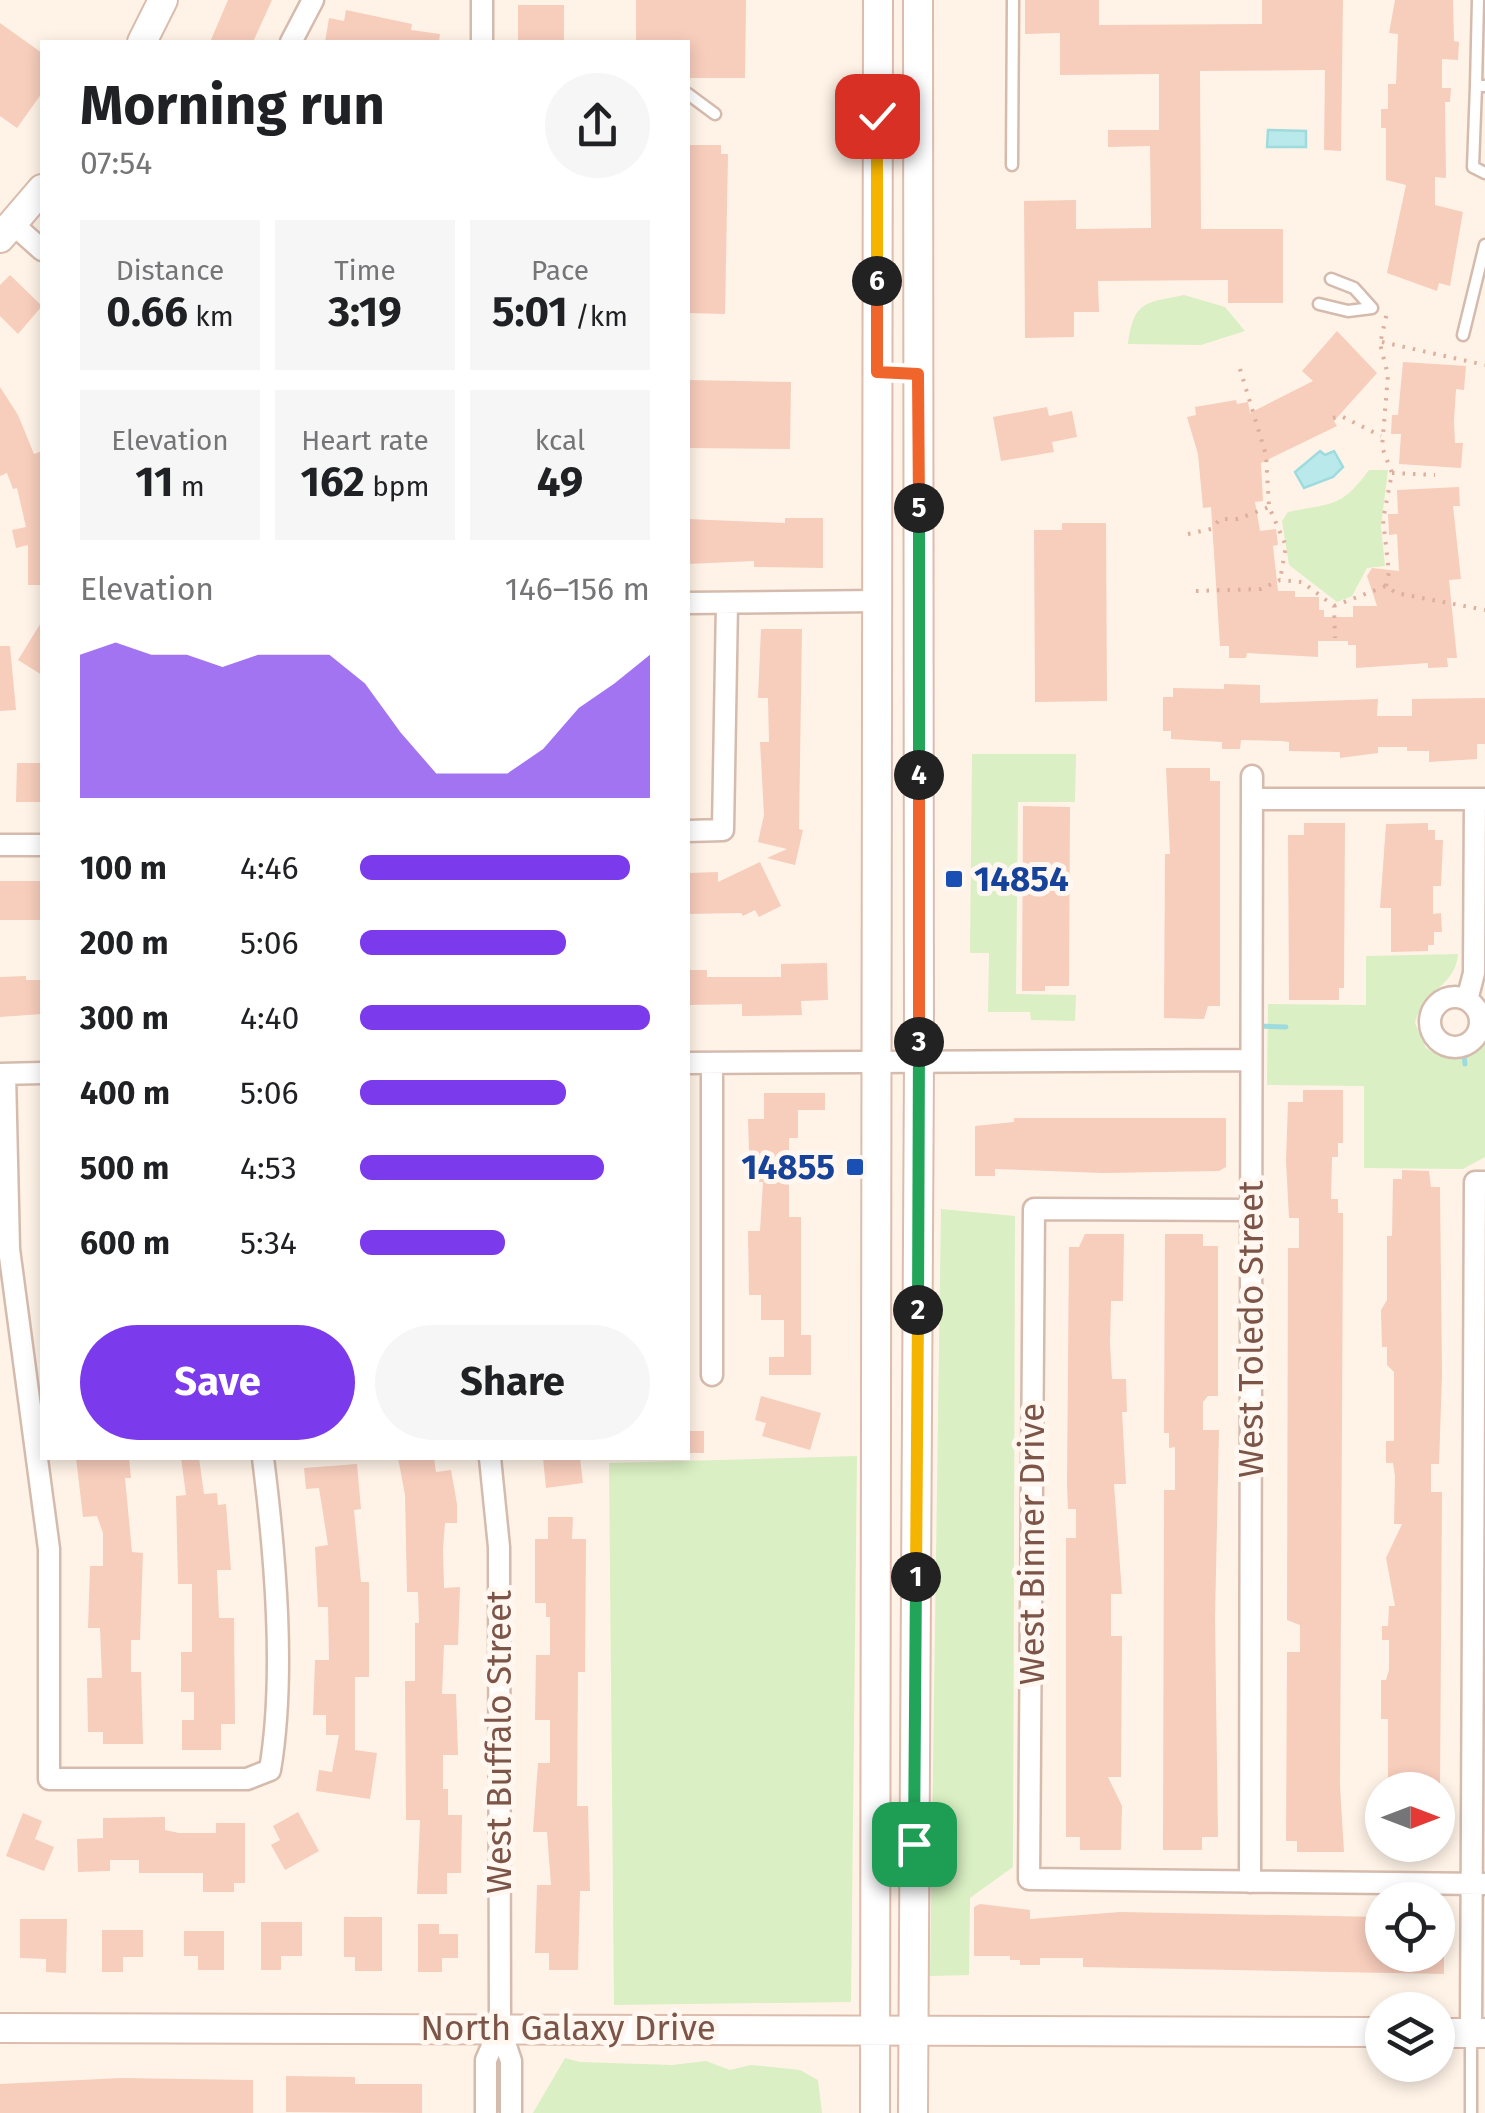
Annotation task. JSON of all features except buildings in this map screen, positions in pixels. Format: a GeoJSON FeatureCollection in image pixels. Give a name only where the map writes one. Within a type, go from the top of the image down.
{"type":"FeatureCollection","features":[{"type":"Feature","properties":{"kind":"main road"},"geometry":{"type":"LineString","coordinates":[[143,40],[163,0]]}},
{"type":"Feature","properties":{"kind":"main road"},"geometry":{"type":"LineString","coordinates":[[878,0],[876,1062],[894,2029],[913,2113]]}},
{"type":"Feature","properties":{"kind":"main road"},"geometry":{"type":"LineString","coordinates":[[875,2113],[894,2029],[920,1062],[918,0]]}},
{"type":"Feature","properties":{"kind":"main road"},"geometry":{"type":"LineString","coordinates":[[7,231],[40,191]]}},
{"type":"Feature","properties":{"kind":"main road"},"geometry":{"type":"LineString","coordinates":[[877,372],[918,374]]}},
{"type":"Feature","properties":{"kind":"main road","name":"North Galaxy Drive"},"geometry":{"type":"LineString","coordinates":[[0,2028],[1365,2032]]}},
{"type":"Feature","properties":{"kind":"street"},"geometry":{"type":"LineString","coordinates":[[292,40],[313,0]]}},
{"type":"Feature","properties":{"kind":"street"},"geometry":{"type":"LineString","coordinates":[[482,0],[482,40]]}},
{"type":"Feature","properties":{"kind":"street"},"geometry":{"type":"LineString","coordinates":[[7,231],[40,249]]}},
{"type":"Feature","properties":{"kind":"street"},"geometry":{"type":"LineString","coordinates":[[690,602],[877,601]]}},
{"type":"Feature","properties":{"kind":"street"},"geometry":{"type":"LineString","coordinates":[[690,831],[722,830],[727,603]]}},
{"type":"Feature","properties":{"kind":"street","name":"West Toledo Street"},"geometry":{"type":"LineString","coordinates":[[1250,1882],[1252,776]]}},
{"type":"Feature","properties":{"kind":"street"},"geometry":{"type":"LineString","coordinates":[[1252,799],[1480,799],[1474,973],[1467,1000]]}},
{"type":"Feature","properties":{"kind":"street"},"geometry":{"type":"LineString","coordinates":[[0,845],[40,845]]}},
{"type":"Feature","properties":{"kind":"street"},"geometry":{"type":"LineString","coordinates":[[690,1063],[1252,1060]]}},
{"type":"Feature","properties":{"kind":"street"},"geometry":{"type":"LineString","coordinates":[[712,1063],[712,1375]]}},
{"type":"Feature","properties":{"kind":"street"},"geometry":{"type":"LineString","coordinates":[[40,1073],[3,1074],[9,1249],[50,1548],[49,1779],[247,1779],[270,1770],[275,1738],[274,1552],[263,1460]]}},
{"type":"Feature","properties":{"kind":"street"},"geometry":{"type":"LineString","coordinates":[[1478,2033],[1480,1182]]}},
{"type":"Feature","properties":{"kind":"street","name":"West Binner Drive"},"geometry":{"type":"LineString","coordinates":[[1250,1882],[1030,1880],[1034,1209],[1252,1210]]}},
{"type":"Feature","properties":{"kind":"street","name":"West Buffalo Street"},"geometry":{"type":"LineString","coordinates":[[490,1460],[499,1547],[500,2028]]}},
{"type":"Feature","properties":{"kind":"street"},"geometry":{"type":"LineString","coordinates":[[1250,1882],[1479,1884]]}},
{"type":"Feature","properties":{"kind":"street"},"geometry":{"type":"LineString","coordinates":[[486,2113],[486,2060],[500,2028]]}},
{"type":"Feature","properties":{"kind":"street"},"geometry":{"type":"LineString","coordinates":[[500,2028],[512,2061],[511,2113]]}},
{"type":"Feature","properties":{"kind":"lane"},"geometry":{"type":"LineString","coordinates":[[1012,0],[1012,165]]}},
{"type":"Feature","properties":{"kind":"lane"},"geometry":{"type":"LineString","coordinates":[[1478,0],[1481,86],[1473,166],[1485,173]]}},
{"type":"Feature","properties":{"kind":"lane"},"geometry":{"type":"LineString","coordinates":[[690,95],[715,114]]}},
{"type":"Feature","properties":{"kind":"lane"},"geometry":{"type":"LineString","coordinates":[[1464,336],[1485,246]]}},
{"type":"Feature","properties":{"kind":"lane"},"geometry":{"type":"LineString","coordinates":[[1319,304],[1348,311],[1372,308],[1354,288],[1331,279]]}},
{"type":"Feature","properties":{"kind":"lane"},"geometry":{"type":"LineString","coordinates":[[1471,2113],[1478,2033]]}},
{"type":"Feature","properties":{"kind":"path"},"geometry":{"type":"LineString","coordinates":[[1386,586],[1389,572],[1383,520],[1392,473],[1381,436],[1388,399],[1380,342],[1387,312]]}},
{"type":"Feature","properties":{"kind":"path"},"geometry":{"type":"LineString","coordinates":[[1380,342],[1485,365]]}},
{"type":"Feature","properties":{"kind":"path"},"geometry":{"type":"LineString","coordinates":[[1240,369],[1266,455],[1269,508],[1286,546],[1280,580]]}},
{"type":"Feature","properties":{"kind":"path"},"geometry":{"type":"LineString","coordinates":[[1333,418],[1341,416],[1381,436]]}},
{"type":"Feature","properties":{"kind":"path"},"geometry":{"type":"LineString","coordinates":[[1392,473],[1435,475]]}},
{"type":"Feature","properties":{"kind":"path"},"geometry":{"type":"LineString","coordinates":[[1188,534],[1211,529],[1220,519],[1238,519],[1269,508]]}},
{"type":"Feature","properties":{"kind":"path"},"geometry":{"type":"LineString","coordinates":[[1196,591],[1261,589],[1280,580],[1302,582],[1334,606]]}},
{"type":"Feature","properties":{"kind":"path"},"geometry":{"type":"LineString","coordinates":[[1334,606],[1386,586]]}},
{"type":"Feature","properties":{"kind":"path"},"geometry":{"type":"LineString","coordinates":[[1386,586],[1396,593],[1485,610]]}},
{"type":"Feature","properties":{"kind":"path"},"geometry":{"type":"LineString","coordinates":[[1334,606],[1335,638]]}},
{"type":"Feature","properties":{"kind":"green space"},"geometry":{"type":"Polygon","coordinates":[[[1184,295],[1225,307],[1245,331],[1201,345],[1128,344],[1134,319],[1143,306],[1184,295]]]}},
{"type":"Feature","properties":{"kind":"green space"},"geometry":{"type":"Polygon","coordinates":[[[1369,470],[1388,470],[1381,526],[1385,566],[1367,568],[1352,596],[1337,602],[1289,565],[1282,521],[1288,512],[1343,498],[1369,470]]]}},
{"type":"Feature","properties":{"kind":"green space"},"geometry":{"type":"Polygon","coordinates":[[[972,754],[1076,754],[1075,802],[1018,802],[1016,994],[1076,995],[1075,1021],[1031,1020],[1030,1012],[988,1012],[989,953],[970,953],[972,754]]]}},
{"type":"Feature","properties":{"kind":"green space"},"geometry":{"type":"Polygon","coordinates":[[[1458,954],[1452,973],[1424,1004],[1415,1023],[1426,1048],[1442,1056],[1465,1057],[1485,1043],[1485,1157],[1463,1169],[1364,1168],[1364,1086],[1267,1085],[1268,1004],[1366,1005],[1366,956],[1458,954]]]}},
{"type":"Feature","properties":{"kind":"green space"},"geometry":{"type":"Polygon","coordinates":[[[941,1209],[1015,1216],[1013,1867],[970,1898],[969,1975],[930,1976],[941,1209]]]}},
{"type":"Feature","properties":{"kind":"green space"},"geometry":{"type":"Polygon","coordinates":[[[857,1456],[851,2002],[614,2005],[609,1463],[857,1456]]]}},
{"type":"Feature","properties":{"kind":"green space"},"geometry":{"type":"Polygon","coordinates":[[[565,2058],[580,2062],[672,2065],[706,2061],[730,2070],[751,2065],[800,2070],[818,2080],[822,2113],[533,2113],[565,2058]]]}},
{"type":"Feature","properties":{"kind":"water"},"geometry":{"type":"Polygon","coordinates":[[[1268,130],[1306,131],[1306,147],[1267,147],[1268,130]]]}},
{"type":"Feature","properties":{"kind":"water"},"geometry":{"type":"Polygon","coordinates":[[[1320,451],[1325,455],[1334,451],[1343,467],[1333,477],[1304,488],[1295,472],[1320,451]]]}},
{"type":"Feature","properties":{"kind":"waterway"},"geometry":{"type":"LineString","coordinates":[[1259,1026],[1286,1027]]}},
{"type":"Feature","properties":{"kind":"waterway"},"geometry":{"type":"LineString","coordinates":[[1463,1045],[1465,1064]]}},
{"type":"Feature","properties":{"kind":"place","name":"14854"},"geometry":{"type":"Point","coordinates":[954,879]}},
{"type":"Feature","properties":{"kind":"place","name":"14855"},"geometry":{"type":"Point","coordinates":[855,1167]}},
{"type":"Feature","properties":{"kind":"route"},"geometry":{"type":"LineString","coordinates":[[877,116],[877,372],[918,374],[920,1062],[914,1844]]}}]}
